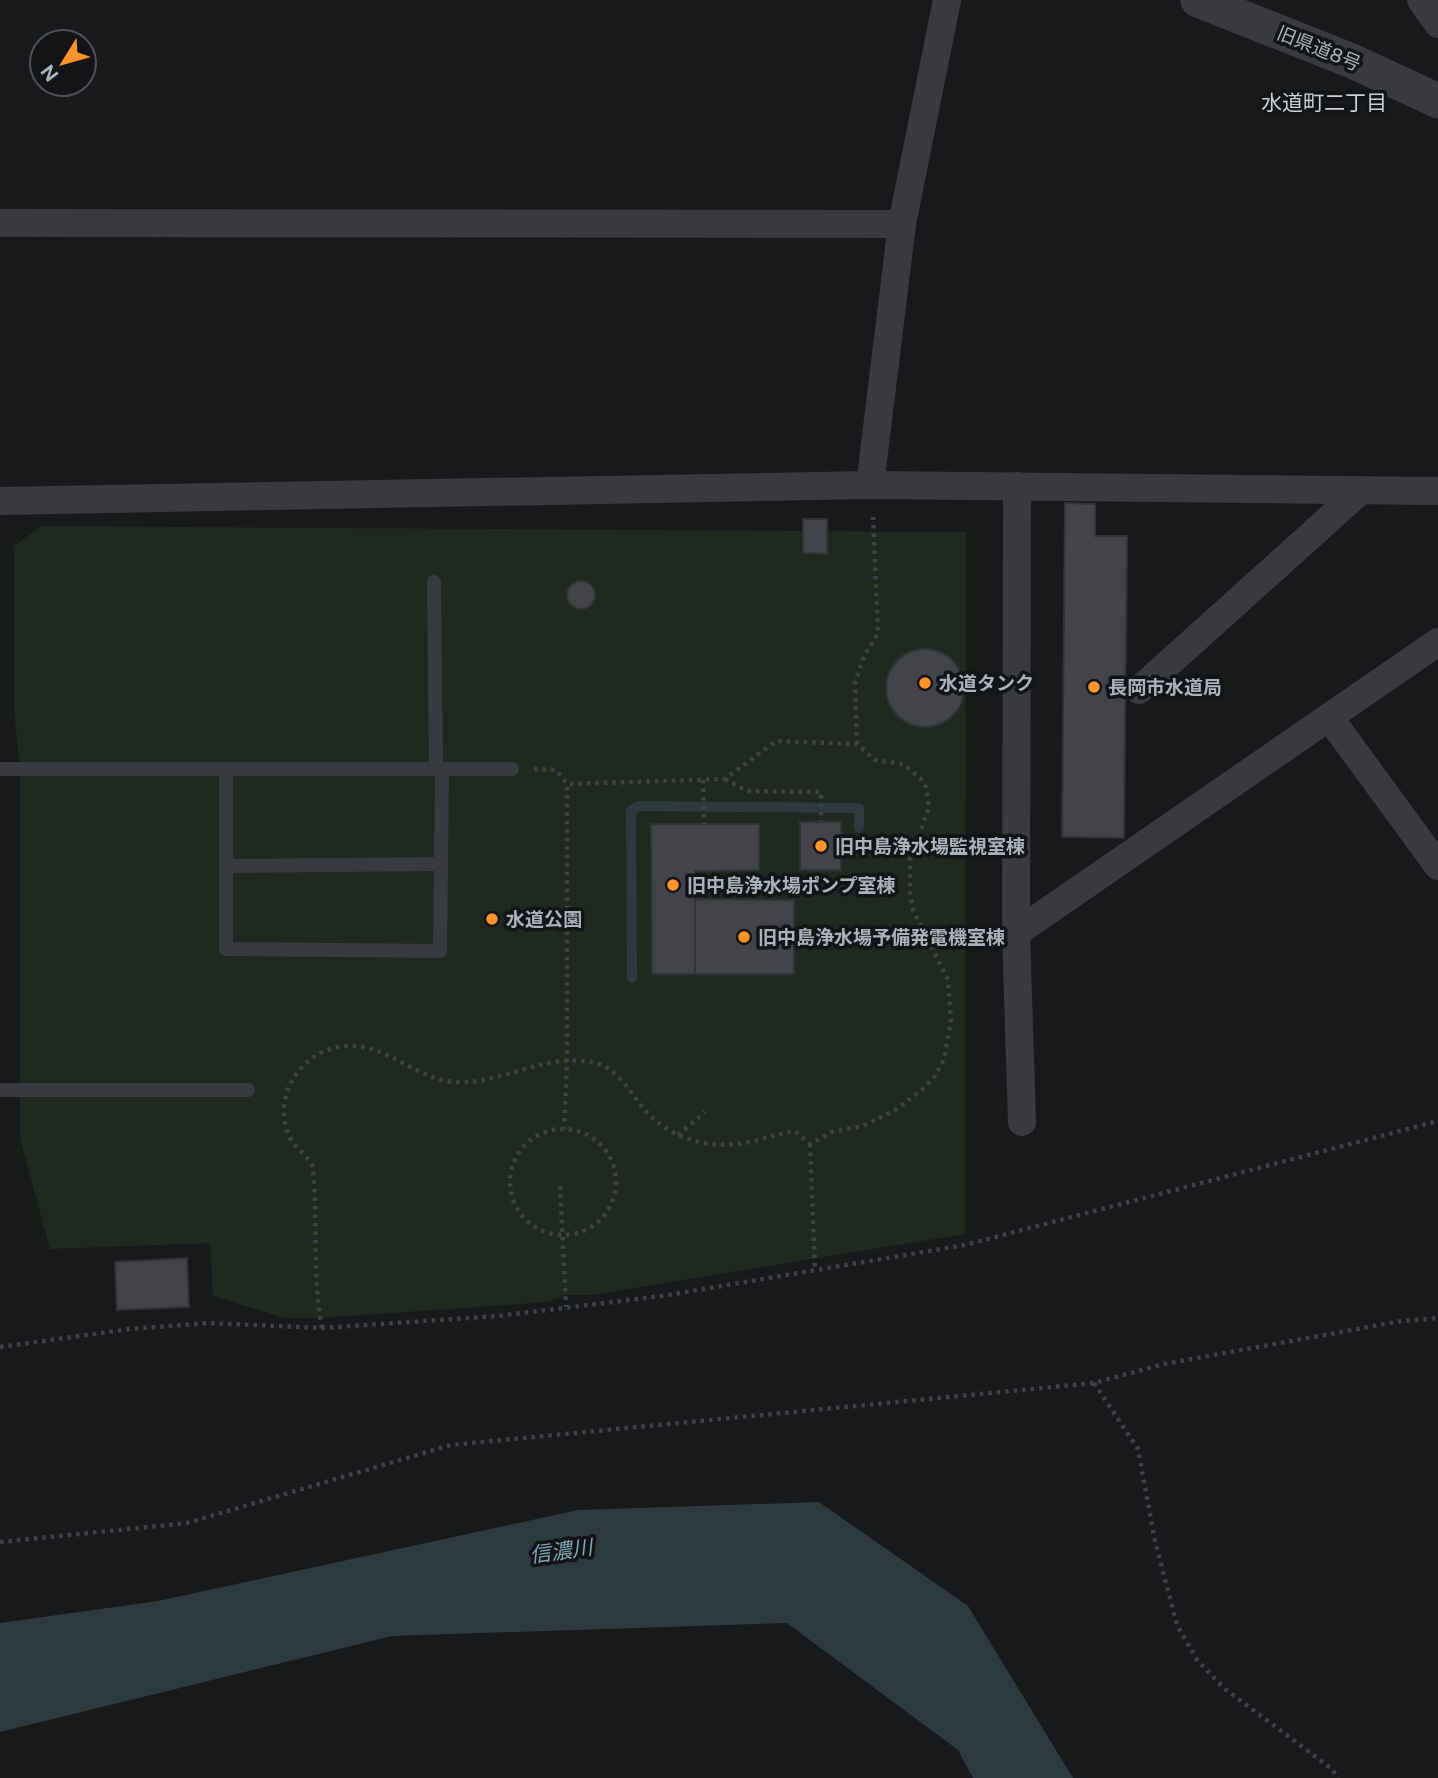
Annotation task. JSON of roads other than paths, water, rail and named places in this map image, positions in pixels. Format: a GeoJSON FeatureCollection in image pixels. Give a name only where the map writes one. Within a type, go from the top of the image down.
{"type":"FeatureCollection","features":[{"type":"Feature","properties":{"kind":"street"},"geometry":{"type":"LineString","coordinates":[[870,485],[902,224],[947,0]]}},
{"type":"Feature","properties":{"kind":"street","name":"旧県道8号"},"geometry":{"type":"LineString","coordinates":[[1198,0],[1352,61],[1438,101]]}},
{"type":"Feature","properties":{"kind":"street"},"geometry":{"type":"LineString","coordinates":[[1421,0],[1438,24]]}},
{"type":"Feature","properties":{"kind":"street"},"geometry":{"type":"LineString","coordinates":[[0,223],[902,224]]}},
{"type":"Feature","properties":{"kind":"street"},"geometry":{"type":"LineString","coordinates":[[0,501],[870,485],[1438,491]]}},
{"type":"Feature","properties":{"kind":"street"},"geometry":{"type":"LineString","coordinates":[[1017,486],[1016,933],[1022,1122]]}},
{"type":"Feature","properties":{"kind":"street"},"geometry":{"type":"LineString","coordinates":[[1139,690],[1360,491]]}},
{"type":"Feature","properties":{"kind":"street"},"geometry":{"type":"LineString","coordinates":[[1016,933],[1438,642]]}},
{"type":"Feature","properties":{"kind":"street"},"geometry":{"type":"LineString","coordinates":[[1329,717],[1434,850]]}},
{"type":"Feature","properties":{"kind":"lane"},"geometry":{"type":"LineString","coordinates":[[226,769],[226,949],[440,951],[441,864],[434,582]]}},
{"type":"Feature","properties":{"kind":"lane"},"geometry":{"type":"LineString","coordinates":[[0,769],[512,769]]}},
{"type":"Feature","properties":{"kind":"lane"},"geometry":{"type":"LineString","coordinates":[[226,866],[441,864]]}},
{"type":"Feature","properties":{"kind":"lane"},"geometry":{"type":"LineString","coordinates":[[0,1090],[248,1090]]}},
{"type":"Feature","properties":{"kind":"water","name":"信濃川"},"geometry":{"type":"Polygon","coordinates":[[[819,1502],[968,1606],[1073,1778],[973,1778],[958,1750],[787,1623],[392,1636],[0,1732],[0,1623],[158,1601],[578,1510],[819,1502]]]}},
{"type":"Feature","properties":{"kind":"waterway"},"geometry":{"type":"LineString","coordinates":[[632,978],[631,811],[638,806],[859,808],[859,828]]}},
{"type":"Feature","properties":{"kind":"place","name":"水道タンク"},"geometry":{"type":"Point","coordinates":[925,683]}},
{"type":"Feature","properties":{"kind":"place","name":"長岡市水道局"},"geometry":{"type":"Point","coordinates":[1094,687]}},
{"type":"Feature","properties":{"kind":"place","name":"旧中島浄水場監視室棟"},"geometry":{"type":"Point","coordinates":[821,846]}},
{"type":"Feature","properties":{"kind":"place","name":"旧中島浄水場ポンプ室棟"},"geometry":{"type":"Point","coordinates":[673,885]}},
{"type":"Feature","properties":{"kind":"place","name":"水道公園"},"geometry":{"type":"Point","coordinates":[492,919]}},
{"type":"Feature","properties":{"kind":"place","name":"旧中島浄水場予備発電機室棟"},"geometry":{"type":"Point","coordinates":[744,937]}},
{"type":"Feature","properties":{"kind":"district","name":"水道町二丁目"},"geometry":{"type":"Point","coordinates":[1324,102]}}]}
